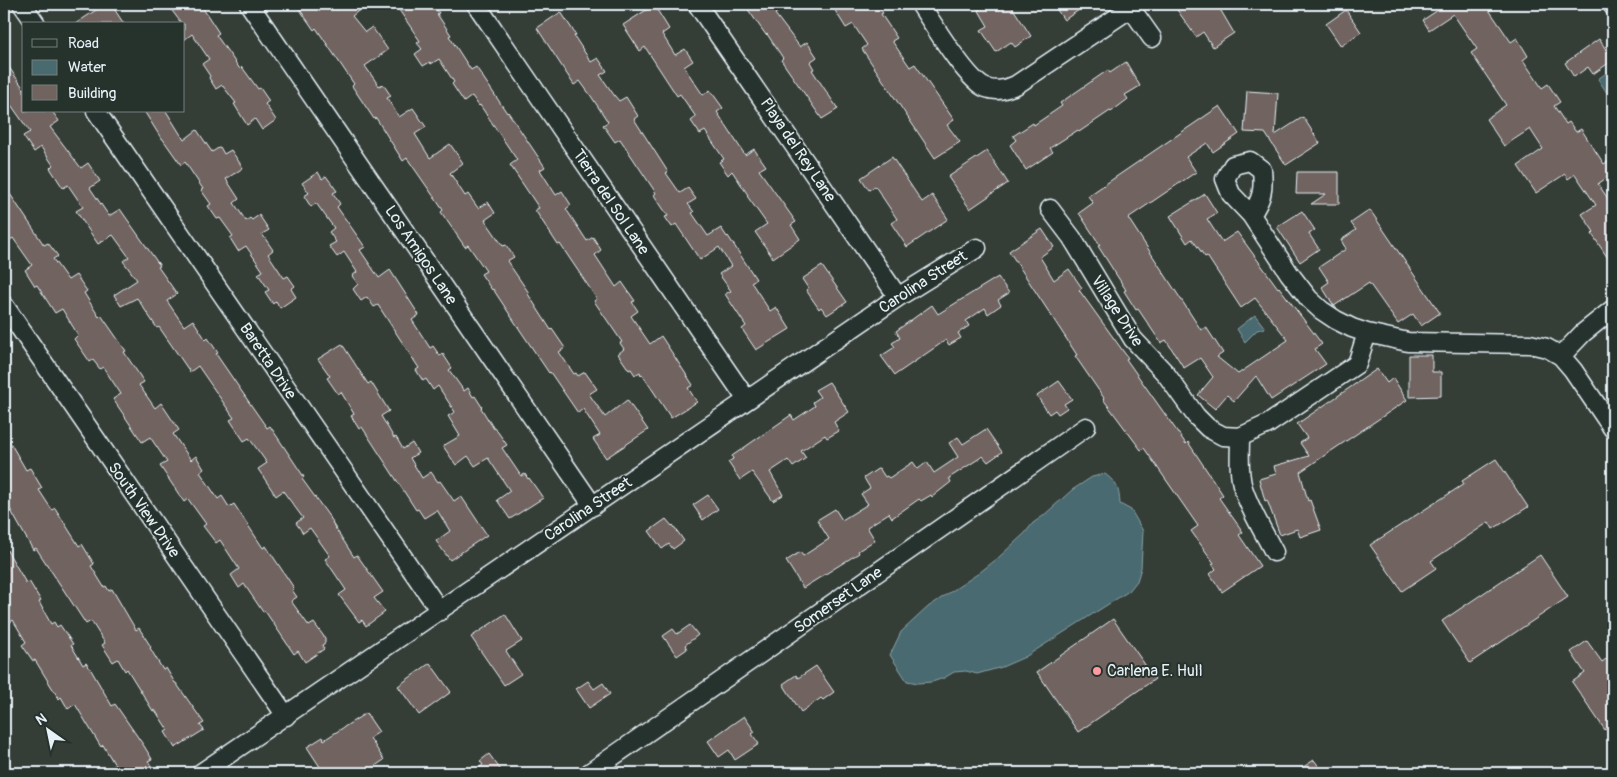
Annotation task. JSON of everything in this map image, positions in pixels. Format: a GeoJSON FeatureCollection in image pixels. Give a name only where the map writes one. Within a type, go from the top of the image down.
{"type":"FeatureCollection","features":[{"type":"Feature","properties":{"kind":"street"},"geometry":{"type":"LineString","coordinates":[[22,4],[35,22]]}},
{"type":"Feature","properties":{"kind":"street","name":"Los Amigos Lane"},"geometry":{"type":"LineString","coordinates":[[249,4],[593,506]]}},
{"type":"Feature","properties":{"kind":"street","name":"Tierra del Sol Lane"},"geometry":{"type":"LineString","coordinates":[[476,4],[747,400]]}},
{"type":"Feature","properties":{"kind":"street","name":"Playa del Rey Lane"},"geometry":{"type":"LineString","coordinates":[[697,4],[898,297]]}},
{"type":"Feature","properties":{"kind":"street"},"geometry":{"type":"LineString","coordinates":[[920,4],[973,80],[986,88],[1002,90],[1016,85],[1130,6],[1152,38]]}},
{"type":"Feature","properties":{"kind":"street","name":"Baretta Drive"},"geometry":{"type":"LineString","coordinates":[[97,112],[440,611]]}},
{"type":"Feature","properties":{"kind":"street","name":"Village Drive"},"geometry":{"type":"LineString","coordinates":[[1050,209],[1072,238],[1133,339],[1166,374],[1196,416],[1208,428],[1223,436],[1240,437]]}},
{"type":"Feature","properties":{"kind":"street"},"geometry":{"type":"LineString","coordinates":[[1251,215],[1289,273],[1309,299],[1336,320],[1367,333],[1408,342],[1530,344],[1547,348],[1561,356],[1573,370],[1613,429]]}},
{"type":"Feature","properties":{"kind":"street","name":"Carolina Street"},"geometry":{"type":"LineString","coordinates":[[201,773],[898,297],[977,248]]}},
{"type":"Feature","properties":{"kind":"street","name":"South View Drive"},"geometry":{"type":"LineString","coordinates":[[4,305],[286,716]]}},
{"type":"Feature","properties":{"kind":"street"},"geometry":{"type":"LineString","coordinates":[[1561,356],[1583,333],[1613,309]]}},
{"type":"Feature","properties":{"kind":"street"},"geometry":{"type":"LineString","coordinates":[[1274,552],[1243,487],[1240,471],[1240,437],[1268,424],[1357,364],[1367,333]]}},
{"type":"Feature","properties":{"kind":"street","name":"Somerset Lane"},"geometry":{"type":"LineString","coordinates":[[589,773],[1086,427]]}},
{"type":"Feature","properties":{"kind":"water"},"geometry":{"type":"Polygon","coordinates":[[[1609,71],[1613,78],[1613,102],[1598,79],[1609,71]]]}},
{"type":"Feature","properties":{"kind":"water"},"geometry":{"type":"Polygon","coordinates":[[[1255,315],[1265,328],[1257,330],[1245,342],[1237,329],[1255,315]]]}},
{"type":"Feature","properties":{"kind":"water"},"geometry":{"type":"Polygon","coordinates":[[[1105,474],[1117,486],[1120,504],[1131,510],[1143,531],[1141,568],[1137,581],[1129,591],[1025,657],[1002,667],[977,674],[966,671],[954,672],[932,682],[918,683],[907,681],[890,655],[901,632],[928,607],[998,558],[1033,523],[1072,490],[1092,477],[1105,474]]]}},
{"type":"Feature","properties":{"kind":"building"},"geometry":{"type":"Polygon","coordinates":[[[105,4],[111,4],[123,22],[78,22],[105,4]]]}},
{"type":"Feature","properties":{"kind":"building"},"geometry":{"type":"Polygon","coordinates":[[[167,4],[200,4],[219,33],[216,35],[240,69],[242,67],[269,101],[265,104],[276,120],[262,130],[255,119],[247,125],[234,104],[236,103],[222,85],[216,89],[202,64],[209,59],[192,34],[185,39],[185,22],[180,22],[167,4]]]}},
{"type":"Feature","properties":{"kind":"building"},"geometry":{"type":"Polygon","coordinates":[[[296,4],[332,4],[337,10],[346,4],[367,4],[352,16],[365,32],[372,27],[388,50],[365,66],[379,86],[383,84],[391,96],[387,98],[399,117],[413,108],[426,127],[415,134],[430,158],[450,144],[463,163],[450,173],[465,196],[468,194],[478,208],[488,202],[495,213],[485,220],[503,246],[506,245],[514,257],[507,261],[551,330],[565,348],[559,352],[574,374],[576,373],[578,376],[585,372],[597,389],[589,394],[605,417],[627,400],[648,430],[606,458],[593,439],[600,435],[583,409],[578,413],[549,373],[481,274],[486,271],[468,245],[465,247],[441,212],[443,210],[407,158],[403,161],[376,118],[374,119],[352,86],[354,84],[316,28],[314,30],[296,4]]]}},
{"type":"Feature","properties":{"kind":"building"},"geometry":{"type":"Polygon","coordinates":[[[395,4],[433,4],[439,13],[437,14],[451,35],[449,36],[471,70],[476,67],[545,167],[540,170],[556,195],[562,191],[571,205],[566,209],[587,241],[593,237],[601,250],[595,255],[616,287],[622,282],[635,301],[632,302],[638,311],[631,316],[650,344],[661,336],[693,385],[688,388],[697,402],[671,418],[642,374],[640,372],[635,375],[631,369],[629,370],[618,354],[624,349],[620,343],[622,342],[594,301],[597,299],[535,210],[539,208],[510,165],[517,160],[472,96],[464,102],[439,59],[423,66],[415,54],[422,49],[417,43],[420,41],[395,4]]]}},
{"type":"Feature","properties":{"kind":"building"},"geometry":{"type":"Polygon","coordinates":[[[744,4],[789,4],[775,14],[800,47],[807,42],[817,57],[810,62],[814,69],[812,70],[838,109],[822,119],[781,60],[783,58],[767,34],[744,4]]]}},
{"type":"Feature","properties":{"kind":"building"},"geometry":{"type":"Polygon","coordinates":[[[831,4],[876,4],[897,38],[892,41],[910,67],[915,64],[954,120],[947,125],[960,142],[935,158],[862,49],[867,45],[853,24],[846,28],[831,4]]]}},
{"type":"Feature","properties":{"kind":"building"},"geometry":{"type":"Polygon","coordinates":[[[975,4],[1010,4],[1031,36],[1015,47],[1011,42],[996,52],[981,30],[988,26],[975,4]]]}},
{"type":"Feature","properties":{"kind":"building"},"geometry":{"type":"Polygon","coordinates":[[[1053,4],[1088,4],[1064,20],[1053,4]]]}},
{"type":"Feature","properties":{"kind":"building"},"geometry":{"type":"Polygon","coordinates":[[[1173,4],[1217,4],[1234,33],[1213,47],[1203,32],[1196,37],[1173,4]]]}},
{"type":"Feature","properties":{"kind":"building"},"geometry":{"type":"Polygon","coordinates":[[[1447,4],[1485,4],[1511,42],[1517,38],[1528,56],[1523,60],[1542,88],[1548,84],[1560,102],[1554,106],[1566,124],[1569,122],[1576,132],[1581,129],[1604,164],[1609,161],[1613,168],[1613,173],[1598,184],[1613,206],[1613,266],[1592,234],[1594,232],[1582,214],[1596,205],[1575,174],[1568,179],[1565,174],[1536,193],[1518,166],[1543,149],[1530,129],[1504,146],[1486,119],[1506,105],[1471,53],[1477,49],[1453,14],[1429,30],[1423,20],[1447,4]]]}},
{"type":"Feature","properties":{"kind":"building"},"geometry":{"type":"Polygon","coordinates":[[[654,5],[669,29],[662,34],[675,55],[685,49],[693,61],[684,67],[703,95],[710,90],[723,108],[717,112],[745,155],[754,149],[766,166],[759,170],[796,222],[791,225],[800,239],[773,258],[755,232],[767,224],[732,171],[728,175],[719,162],[724,159],[705,131],[700,134],[691,121],[696,117],[680,94],[677,96],[645,47],[640,51],[623,25],[654,5]]]}},
{"type":"Feature","properties":{"kind":"building"},"geometry":{"type":"Polygon","coordinates":[[[1346,10],[1361,32],[1341,46],[1326,24],[1346,10]]]}},
{"type":"Feature","properties":{"kind":"building"},"geometry":{"type":"Polygon","coordinates":[[[561,12],[591,62],[598,58],[607,71],[600,75],[614,95],[619,101],[626,97],[638,116],[634,119],[680,193],[688,188],[696,199],[688,204],[708,236],[721,228],[756,279],[751,282],[770,311],[776,307],[790,329],[756,350],[742,329],[746,326],[725,294],[731,291],[719,274],[731,266],[719,247],[700,260],[676,224],[672,227],[665,217],[668,216],[654,195],[656,193],[620,139],[615,142],[603,125],[608,122],[591,96],[580,81],[574,85],[537,28],[561,12]]]}},
{"type":"Feature","properties":{"kind":"building"},"geometry":{"type":"Polygon","coordinates":[[[1599,39],[1613,60],[1593,74],[1588,67],[1574,77],[1565,63],[1599,39]]]}},
{"type":"Feature","properties":{"kind":"building"},"geometry":{"type":"Polygon","coordinates":[[[4,60],[22,86],[22,112],[53,112],[59,121],[50,127],[81,168],[88,163],[100,181],[90,188],[109,216],[120,209],[160,266],[158,267],[177,294],[167,301],[184,326],[193,320],[206,340],[208,338],[218,353],[216,354],[267,428],[270,426],[304,477],[302,479],[333,522],[354,557],[357,555],[383,592],[374,598],[385,612],[366,626],[362,620],[359,622],[339,595],[346,590],[325,559],[330,556],[310,528],[303,533],[296,523],[303,518],[283,491],[276,496],[258,469],[267,463],[249,438],[244,441],[230,420],[234,418],[198,366],[190,372],[137,298],[121,306],[114,295],[137,280],[123,261],[129,257],[113,235],[98,244],[76,211],[83,207],[68,185],[63,188],[50,168],[53,165],[41,147],[34,152],[23,136],[30,132],[9,102],[4,105],[4,60]]]}},
{"type":"Feature","properties":{"kind":"building"},"geometry":{"type":"Polygon","coordinates":[[[1126,62],[1140,86],[1125,95],[1128,99],[1111,112],[1050,148],[1053,152],[1026,170],[1010,145],[1016,140],[1013,136],[1033,123],[1034,125],[1062,106],[1060,103],[1108,70],[1110,73],[1126,62]]]}},
{"type":"Feature","properties":{"kind":"building"},"geometry":{"type":"Polygon","coordinates":[[[1247,91],[1278,93],[1275,135],[1303,117],[1320,143],[1286,165],[1265,133],[1244,132],[1247,91]]]}},
{"type":"Feature","properties":{"kind":"building"},"geometry":{"type":"Polygon","coordinates":[[[1220,106],[1239,134],[1213,152],[1207,143],[1186,157],[1196,172],[1128,218],[1201,330],[1206,327],[1223,353],[1217,357],[1238,374],[1288,340],[1255,298],[1241,308],[1207,256],[1205,257],[1192,239],[1187,243],[1170,216],[1205,194],[1217,213],[1207,219],[1222,242],[1237,232],[1322,344],[1315,349],[1326,364],[1271,400],[1256,376],[1234,401],[1227,395],[1215,409],[1198,395],[1213,377],[1200,358],[1184,368],[1166,340],[1161,343],[1124,291],[1126,290],[1079,213],[1093,203],[1088,196],[1220,106]]]}},
{"type":"Feature","properties":{"kind":"building"},"geometry":{"type":"Polygon","coordinates":[[[145,112],[167,112],[184,140],[197,130],[212,152],[220,147],[224,154],[231,150],[243,168],[226,179],[239,199],[234,203],[246,221],[250,218],[252,220],[259,215],[269,230],[262,234],[273,250],[268,254],[284,278],[288,276],[295,286],[291,289],[296,297],[280,308],[276,301],[273,304],[265,292],[269,290],[258,274],[263,271],[246,246],[238,251],[230,238],[233,236],[220,218],[217,219],[208,206],[211,204],[185,162],[181,165],[145,112]]]}},
{"type":"Feature","properties":{"kind":"building"},"geometry":{"type":"Polygon","coordinates":[[[987,151],[1008,183],[970,209],[948,177],[987,151]]]}},
{"type":"Feature","properties":{"kind":"building"},"geometry":{"type":"Polygon","coordinates":[[[892,157],[922,202],[932,195],[948,219],[907,247],[891,223],[897,219],[875,186],[869,190],[861,178],[892,157]]]}},
{"type":"Feature","properties":{"kind":"building"},"geometry":{"type":"Polygon","coordinates":[[[318,172],[322,179],[326,176],[337,191],[333,193],[340,204],[337,207],[365,247],[360,250],[379,278],[390,270],[419,315],[412,320],[430,348],[433,346],[440,356],[443,354],[452,368],[449,370],[464,391],[468,388],[473,397],[475,396],[494,429],[507,445],[502,448],[521,476],[525,474],[529,478],[543,498],[510,519],[497,500],[510,491],[488,458],[475,466],[468,456],[456,465],[443,446],[460,436],[448,416],[455,412],[438,386],[433,390],[426,379],[423,381],[416,370],[419,368],[378,305],[374,307],[367,297],[361,301],[353,289],[358,284],[352,276],[357,272],[344,252],[337,257],[329,246],[336,242],[329,232],[334,228],[316,203],[311,207],[304,196],[309,193],[302,183],[318,172]]]}},
{"type":"Feature","properties":{"kind":"building"},"geometry":{"type":"Polygon","coordinates":[[[1297,172],[1339,172],[1339,204],[1311,204],[1326,194],[1296,194],[1297,172]]]}},
{"type":"Feature","properties":{"kind":"building"},"geometry":{"type":"Polygon","coordinates":[[[4,185],[44,245],[48,243],[58,256],[53,259],[68,280],[76,275],[87,291],[84,293],[99,317],[101,315],[126,351],[124,352],[144,382],[139,385],[155,408],[161,403],[179,430],[173,434],[191,460],[196,456],[204,469],[200,472],[218,499],[222,496],[229,507],[234,504],[263,548],[266,546],[294,588],[292,590],[297,597],[291,601],[309,626],[314,623],[325,638],[325,643],[322,645],[324,649],[305,662],[298,651],[294,654],[244,584],[239,588],[231,575],[239,569],[220,540],[216,543],[203,526],[206,524],[188,499],[184,502],[160,466],[167,462],[150,437],[142,442],[113,399],[121,394],[103,367],[100,369],[93,360],[90,362],[74,339],[78,335],[62,309],[55,313],[37,285],[35,286],[25,270],[32,265],[13,238],[4,244],[4,185]]]}},
{"type":"Feature","properties":{"kind":"building"},"geometry":{"type":"Polygon","coordinates":[[[1370,210],[1440,313],[1421,326],[1413,314],[1398,324],[1369,283],[1334,306],[1322,287],[1329,282],[1319,267],[1346,249],[1341,240],[1356,230],[1351,223],[1370,210]]]}},
{"type":"Feature","properties":{"kind":"building"},"geometry":{"type":"Polygon","coordinates":[[[1302,211],[1315,230],[1309,234],[1319,249],[1300,262],[1277,227],[1302,211]]]}},
{"type":"Feature","properties":{"kind":"building"},"geometry":{"type":"Polygon","coordinates":[[[1042,229],[1054,247],[1040,257],[1054,280],[1069,269],[1082,288],[1079,290],[1128,358],[1126,359],[1186,444],[1188,442],[1223,495],[1219,498],[1243,532],[1239,535],[1260,566],[1222,592],[1210,574],[1216,569],[1212,564],[1214,563],[1191,531],[1198,526],[1144,448],[1141,450],[1103,399],[1075,356],[1077,355],[1009,251],[1042,229]]]}},
{"type":"Feature","properties":{"kind":"building"},"geometry":{"type":"Polygon","coordinates":[[[822,266],[847,302],[827,315],[821,307],[819,309],[806,290],[808,288],[802,279],[822,266]]]}},
{"type":"Feature","properties":{"kind":"building"},"geometry":{"type":"Polygon","coordinates":[[[998,277],[1009,293],[998,300],[1001,305],[988,314],[985,308],[966,321],[969,326],[958,333],[961,338],[949,345],[946,340],[895,375],[881,356],[895,347],[892,343],[900,338],[896,331],[932,305],[938,314],[998,277]]]}},
{"type":"Feature","properties":{"kind":"building"},"geometry":{"type":"Polygon","coordinates":[[[342,344],[368,384],[371,382],[389,411],[381,416],[394,438],[396,437],[403,449],[412,443],[418,453],[410,458],[422,478],[431,472],[454,501],[461,496],[487,535],[450,560],[436,541],[450,531],[437,510],[424,518],[418,509],[416,510],[362,427],[359,429],[351,416],[354,414],[341,392],[338,394],[327,378],[330,376],[318,359],[342,344]]]}},
{"type":"Feature","properties":{"kind":"building"},"geometry":{"type":"Polygon","coordinates":[[[1409,355],[1432,355],[1432,372],[1441,372],[1441,396],[1409,397],[1409,355]]]}},
{"type":"Feature","properties":{"kind":"building"},"geometry":{"type":"Polygon","coordinates":[[[1377,369],[1387,383],[1393,378],[1407,400],[1300,472],[1308,501],[1310,500],[1321,530],[1300,537],[1297,529],[1280,535],[1267,500],[1265,501],[1259,479],[1276,474],[1274,466],[1309,456],[1300,443],[1307,438],[1297,424],[1377,369]]]}},
{"type":"Feature","properties":{"kind":"building"},"geometry":{"type":"Polygon","coordinates":[[[1059,381],[1072,399],[1064,404],[1067,408],[1058,414],[1055,410],[1049,414],[1037,396],[1059,381]]]}},
{"type":"Feature","properties":{"kind":"building"},"geometry":{"type":"Polygon","coordinates":[[[829,382],[849,412],[834,422],[839,431],[827,438],[825,435],[801,451],[806,458],[793,467],[788,460],[770,472],[783,495],[773,501],[752,472],[740,480],[728,462],[733,459],[732,456],[791,415],[794,420],[815,406],[813,402],[820,397],[815,390],[829,382]]]}},
{"type":"Feature","properties":{"kind":"building"},"geometry":{"type":"Polygon","coordinates":[[[986,429],[1002,452],[988,462],[983,456],[949,478],[951,482],[932,497],[931,495],[921,501],[919,499],[892,518],[889,513],[867,527],[875,540],[858,551],[859,553],[803,588],[786,561],[800,552],[803,556],[829,539],[817,520],[835,509],[842,520],[868,504],[861,494],[870,488],[864,478],[879,468],[885,477],[889,478],[913,462],[918,469],[927,462],[934,473],[958,457],[949,443],[958,437],[963,444],[986,429]]]}},
{"type":"Feature","properties":{"kind":"building"},"geometry":{"type":"Polygon","coordinates":[[[4,432],[26,470],[30,468],[42,488],[39,490],[52,510],[55,508],[79,546],[82,544],[94,564],[91,566],[104,587],[106,586],[109,591],[112,589],[136,630],[139,628],[151,647],[163,670],[166,668],[204,723],[200,725],[204,730],[175,748],[165,732],[168,730],[155,710],[153,711],[127,669],[125,671],[118,659],[113,662],[102,645],[105,643],[91,621],[86,624],[36,548],[33,550],[10,509],[4,502],[4,432]]]}},
{"type":"Feature","properties":{"kind":"building"},"geometry":{"type":"Polygon","coordinates":[[[1496,459],[1528,507],[1493,529],[1489,522],[1431,561],[1436,568],[1402,591],[1370,545],[1464,484],[1462,481],[1496,459]]]}},
{"type":"Feature","properties":{"kind":"building"},"geometry":{"type":"Polygon","coordinates":[[[708,495],[718,509],[703,520],[693,505],[708,495]]]}},
{"type":"Feature","properties":{"kind":"building"},"geometry":{"type":"Polygon","coordinates":[[[666,519],[673,525],[684,541],[673,549],[669,544],[662,549],[649,531],[666,519]]]}},
{"type":"Feature","properties":{"kind":"building"},"geometry":{"type":"Polygon","coordinates":[[[4,545],[26,583],[29,581],[41,601],[39,602],[51,624],[54,622],[57,627],[60,625],[73,644],[71,645],[83,665],[86,663],[112,706],[115,704],[144,746],[152,759],[148,761],[152,767],[141,773],[103,773],[115,765],[103,745],[101,747],[75,704],[68,709],[61,697],[59,699],[35,660],[33,661],[22,645],[26,642],[13,620],[9,623],[4,614],[4,545]]]}},
{"type":"Feature","properties":{"kind":"building"},"geometry":{"type":"Polygon","coordinates":[[[1540,555],[1568,597],[1470,663],[1442,621],[1540,555]]]}},
{"type":"Feature","properties":{"kind":"building"},"geometry":{"type":"Polygon","coordinates":[[[505,614],[522,641],[506,651],[521,674],[504,685],[471,637],[505,614]]]}},
{"type":"Feature","properties":{"kind":"building"},"geometry":{"type":"Polygon","coordinates":[[[1113,619],[1155,679],[1078,732],[1037,672],[1113,619]]]}},
{"type":"Feature","properties":{"kind":"building"},"geometry":{"type":"Polygon","coordinates":[[[690,625],[698,635],[685,645],[687,649],[677,656],[663,636],[673,629],[677,634],[690,625]]]}},
{"type":"Feature","properties":{"kind":"building"},"geometry":{"type":"Polygon","coordinates":[[[1587,641],[1602,662],[1613,654],[1613,725],[1605,730],[1572,682],[1585,673],[1571,652],[1587,641]]]}},
{"type":"Feature","properties":{"kind":"building"},"geometry":{"type":"Polygon","coordinates":[[[430,663],[451,692],[419,715],[398,686],[430,663]]]}},
{"type":"Feature","properties":{"kind":"building"},"geometry":{"type":"Polygon","coordinates":[[[816,666],[834,692],[823,700],[821,698],[801,712],[783,684],[796,675],[798,678],[816,666]]]}},
{"type":"Feature","properties":{"kind":"building"},"geometry":{"type":"Polygon","coordinates":[[[588,681],[594,689],[603,683],[610,694],[589,708],[576,689],[588,681]]]}},
{"type":"Feature","properties":{"kind":"building"},"geometry":{"type":"Polygon","coordinates":[[[366,713],[379,732],[370,738],[384,760],[365,773],[324,773],[307,747],[323,737],[324,740],[366,713]]]}},
{"type":"Feature","properties":{"kind":"building"},"geometry":{"type":"Polygon","coordinates":[[[744,716],[755,732],[752,734],[759,744],[735,760],[729,750],[719,757],[708,741],[744,716]]]}},
{"type":"Feature","properties":{"kind":"building"},"geometry":{"type":"Polygon","coordinates":[[[489,754],[503,773],[471,773],[483,765],[480,761],[489,754]]]}},
{"type":"Feature","properties":{"kind":"building"},"geometry":{"type":"Polygon","coordinates":[[[1314,760],[1324,773],[1294,773],[1314,760]]]}},
{"type":"Feature","properties":{"kind":"place","name":"Carlena E. Hull"},"geometry":{"type":"Point","coordinates":[1097,671]}}]}
